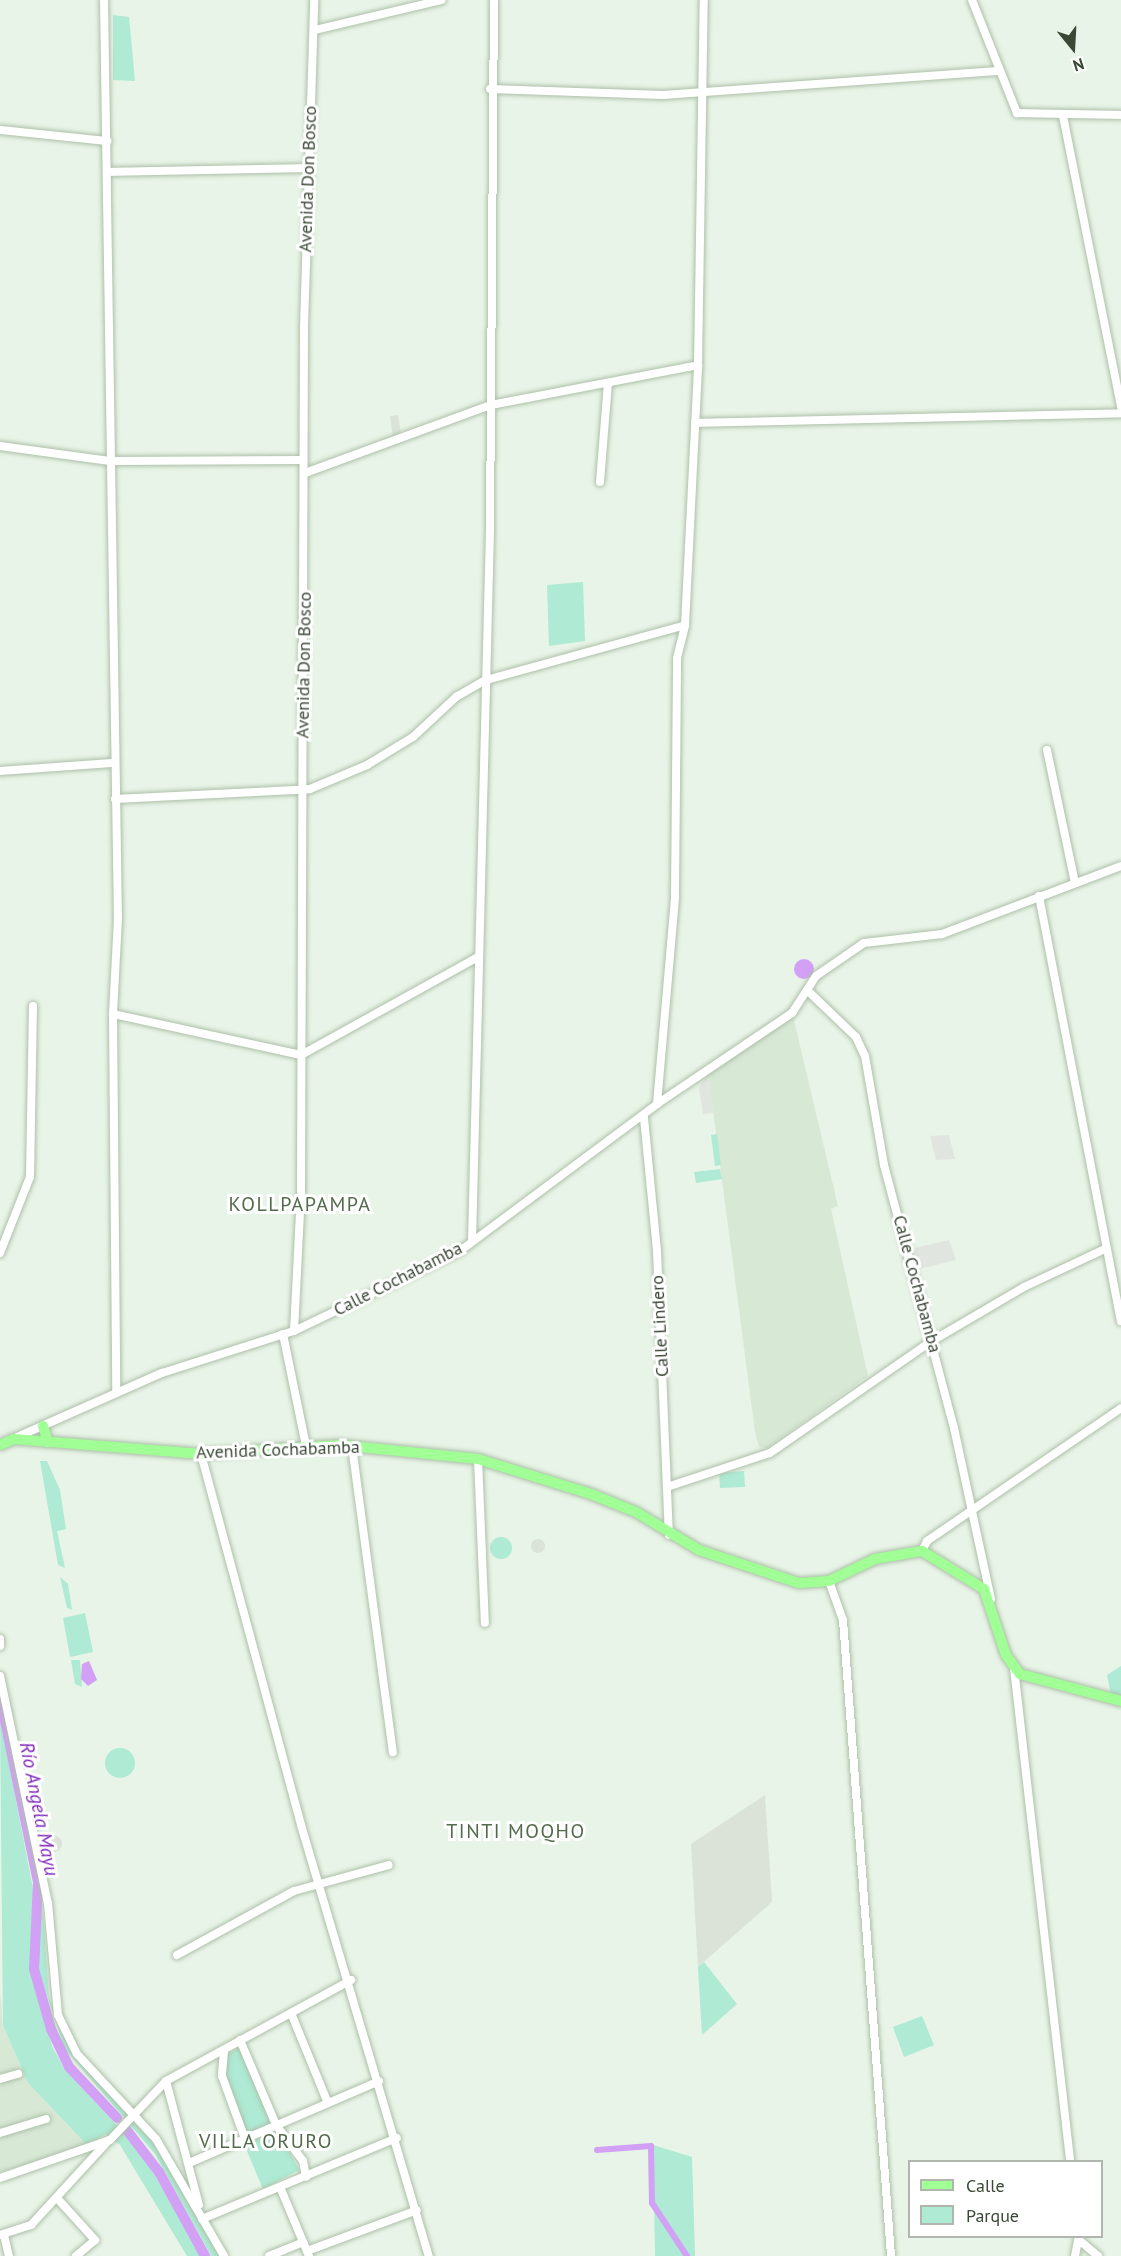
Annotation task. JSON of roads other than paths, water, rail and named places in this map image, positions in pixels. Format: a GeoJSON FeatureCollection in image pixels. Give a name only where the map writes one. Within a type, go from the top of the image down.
{"type":"FeatureCollection","features":[{"type":"Feature","properties":{"kind":"main road"},"geometry":{"type":"LineString","coordinates":[[43,1426],[48,1442]]}},
{"type":"Feature","properties":{"kind":"main road","name":"Avenida Cochabamba"},"geometry":{"type":"LineString","coordinates":[[14,1439],[201,1454],[306,1446],[352,1446],[478,1459],[591,1494],[636,1512],[669,1535],[799,1583],[830,1581],[875,1559],[922,1551]]}},
{"type":"Feature","properties":{"kind":"main road","name":"Calle Cochabamba"},"geometry":{"type":"LineString","coordinates":[[0,1445],[14,1439]]}},
{"type":"Feature","properties":{"kind":"main road"},"geometry":{"type":"LineString","coordinates":[[922,1551],[971,1577],[991,1599],[1014,1668],[1121,1701]]}},
{"type":"Feature","properties":{"kind":"street"},"geometry":{"type":"LineString","coordinates":[[105,0],[112,764],[115,799],[113,1014],[116,1391]]}},
{"type":"Feature","properties":{"kind":"street","name":"Avenida Don Bosco"},"geometry":{"type":"LineString","coordinates":[[294,1331],[301,1055],[305,473],[303,460],[307,168],[315,30],[314,0]]}},
{"type":"Feature","properties":{"kind":"street"},"geometry":{"type":"LineString","coordinates":[[315,30],[442,0]]}},
{"type":"Feature","properties":{"kind":"street"},"geometry":{"type":"LineString","coordinates":[[472,1240],[491,405],[490,89],[494,0]]}},
{"type":"Feature","properties":{"kind":"street"},"geometry":{"type":"LineString","coordinates":[[657,1104],[675,897],[677,647],[686,625],[698,365],[699,93],[704,0]]}},
{"type":"Feature","properties":{"kind":"street"},"geometry":{"type":"LineString","coordinates":[[972,0],[998,71],[1017,112],[1063,116],[1121,116]]}},
{"type":"Feature","properties":{"kind":"street"},"geometry":{"type":"LineString","coordinates":[[490,89],[699,93],[998,71]]}},
{"type":"Feature","properties":{"kind":"street"},"geometry":{"type":"LineString","coordinates":[[1063,116],[1121,407]]}},
{"type":"Feature","properties":{"kind":"street"},"geometry":{"type":"LineString","coordinates":[[0,130],[107,141]]}},
{"type":"Feature","properties":{"kind":"street"},"geometry":{"type":"LineString","coordinates":[[107,172],[307,168]]}},
{"type":"Feature","properties":{"kind":"street"},"geometry":{"type":"LineString","coordinates":[[305,473],[491,405],[698,365]]}},
{"type":"Feature","properties":{"kind":"street"},"geometry":{"type":"LineString","coordinates":[[600,482],[608,383]]}},
{"type":"Feature","properties":{"kind":"street"},"geometry":{"type":"LineString","coordinates":[[695,423],[1121,413]]}},
{"type":"Feature","properties":{"kind":"street"},"geometry":{"type":"LineString","coordinates":[[0,446],[110,461],[303,460]]}},
{"type":"Feature","properties":{"kind":"street"},"geometry":{"type":"LineString","coordinates":[[115,799],[302,791],[367,765],[486,680],[686,625]]}},
{"type":"Feature","properties":{"kind":"street"},"geometry":{"type":"LineString","coordinates":[[1047,750],[1075,883]]}},
{"type":"Feature","properties":{"kind":"street"},"geometry":{"type":"LineString","coordinates":[[0,771],[112,764]]}},
{"type":"Feature","properties":{"kind":"street","name":"Calle Cochabamba"},"geometry":{"type":"LineString","coordinates":[[14,1439],[116,1391],[294,1331],[460,1251],[472,1240],[644,1118],[657,1104],[792,1013],[824,969],[864,943],[942,934],[1121,866]]}},
{"type":"Feature","properties":{"kind":"street"},"geometry":{"type":"LineString","coordinates":[[1039,896],[1091,1148],[1088,1164],[1121,1321]]}},
{"type":"Feature","properties":{"kind":"street"},"geometry":{"type":"LineString","coordinates":[[113,1014],[301,1055],[478,957]]}},
{"type":"Feature","properties":{"kind":"street","name":"Calle Cochabamba"},"geometry":{"type":"LineString","coordinates":[[807,990],[856,1037],[865,1056],[884,1164],[932,1341],[991,1599]]}},
{"type":"Feature","properties":{"kind":"street"},"geometry":{"type":"LineString","coordinates":[[0,1253],[30,1177],[33,1006]]}},
{"type":"Feature","properties":{"kind":"street","name":"Calle Lindero"},"geometry":{"type":"LineString","coordinates":[[644,1118],[651,1150],[670,1485],[669,1535]]}},
{"type":"Feature","properties":{"kind":"street"},"geometry":{"type":"LineString","coordinates":[[670,1485],[770,1453],[932,1341],[1024,1287],[1105,1249]]}},
{"type":"Feature","properties":{"kind":"street"},"geometry":{"type":"LineString","coordinates":[[283,1334],[306,1446]]}},
{"type":"Feature","properties":{"kind":"street"},"geometry":{"type":"LineString","coordinates":[[922,1551],[971,1510],[1121,1408]]}},
{"type":"Feature","properties":{"kind":"street"},"geometry":{"type":"LineString","coordinates":[[352,1446],[393,1752]]}},
{"type":"Feature","properties":{"kind":"street"},"geometry":{"type":"LineString","coordinates":[[201,1454],[429,2256]]}},
{"type":"Feature","properties":{"kind":"street"},"geometry":{"type":"LineString","coordinates":[[478,1459],[485,1623]]}},
{"type":"Feature","properties":{"kind":"street"},"geometry":{"type":"LineString","coordinates":[[830,1581],[843,1620],[891,2256]]}},
{"type":"Feature","properties":{"kind":"street"},"geometry":{"type":"LineString","coordinates":[[0,1639],[0,1646]]}},
{"type":"Feature","properties":{"kind":"street"},"geometry":{"type":"LineString","coordinates":[[1014,1668],[1070,2160]]}},
{"type":"Feature","properties":{"kind":"street"},"geometry":{"type":"LineString","coordinates":[[0,1676],[48,1903],[53,2000],[78,2054],[163,2148],[224,2256]]}},
{"type":"Feature","properties":{"kind":"street"},"geometry":{"type":"LineString","coordinates":[[177,1955],[321,1881],[389,1865]]}},
{"type":"Feature","properties":{"kind":"street"},"geometry":{"type":"LineString","coordinates":[[9,2256],[2,2235],[31,2225],[132,2114],[166,2081],[351,1980]]}},
{"type":"Feature","properties":{"kind":"street"},"geometry":{"type":"LineString","coordinates":[[291,2013],[328,2103]]}},
{"type":"Feature","properties":{"kind":"street"},"geometry":{"type":"LineString","coordinates":[[240,2040],[276,2125],[303,2161],[306,2177]]}},
{"type":"Feature","properties":{"kind":"street"},"geometry":{"type":"LineString","coordinates":[[224,2050],[222,2076],[245,2139]]}},
{"type":"Feature","properties":{"kind":"street"},"geometry":{"type":"LineString","coordinates":[[0,2079],[18,2074]]}},
{"type":"Feature","properties":{"kind":"street"},"geometry":{"type":"LineString","coordinates":[[166,2081],[202,2219]]}},
{"type":"Feature","properties":{"kind":"street"},"geometry":{"type":"LineString","coordinates":[[189,2163],[379,2081]]}},
{"type":"Feature","properties":{"kind":"street"},"geometry":{"type":"LineString","coordinates":[[0,2133],[46,2119]]}},
{"type":"Feature","properties":{"kind":"street"},"geometry":{"type":"LineString","coordinates":[[202,2219],[397,2138]]}},
{"type":"Feature","properties":{"kind":"street"},"geometry":{"type":"LineString","coordinates":[[0,2178],[110,2140]]}},
{"type":"Feature","properties":{"kind":"street"},"geometry":{"type":"LineString","coordinates":[[280,2187],[308,2254],[417,2210]]}},
{"type":"Feature","properties":{"kind":"street"},"geometry":{"type":"LineString","coordinates":[[57,2198],[95,2240],[76,2256]]}},
{"type":"Feature","properties":{"kind":"street"},"geometry":{"type":"LineString","coordinates":[[1075,2256],[1079,2238]]}},
{"type":"Feature","properties":{"kind":"street"},"geometry":{"type":"LineString","coordinates":[[1079,2238],[1098,2256]]}},
{"type":"Feature","properties":{"kind":"street"},"geometry":{"type":"LineString","coordinates":[[269,2256],[303,2242]]}},
{"type":"Feature","properties":{"kind":"waterway","name":"Río Angela Mayu"},"geometry":{"type":"LineString","coordinates":[[0,1697],[38,1882],[34,1969],[51,2029],[69,2067],[117,2118]]}},
{"type":"Feature","properties":{"kind":"waterway","name":"Río Angela Mayu"},"geometry":{"type":"LineString","coordinates":[[126,2129],[159,2172],[205,2256]]}},
{"type":"Feature","properties":{"kind":"waterway"},"geometry":{"type":"LineString","coordinates":[[597,2150],[651,2146],[652,2203],[687,2256]]}},
{"type":"Feature","properties":{"kind":"district","name":"KOLLPAPAMPA"},"geometry":{"type":"Point","coordinates":[300,1204]}},
{"type":"Feature","properties":{"kind":"district","name":"TINTI MOQHO"},"geometry":{"type":"Point","coordinates":[516,1831]}},
{"type":"Feature","properties":{"kind":"district","name":"VILLA ORURO"},"geometry":{"type":"Point","coordinates":[266,2141]}}]}
